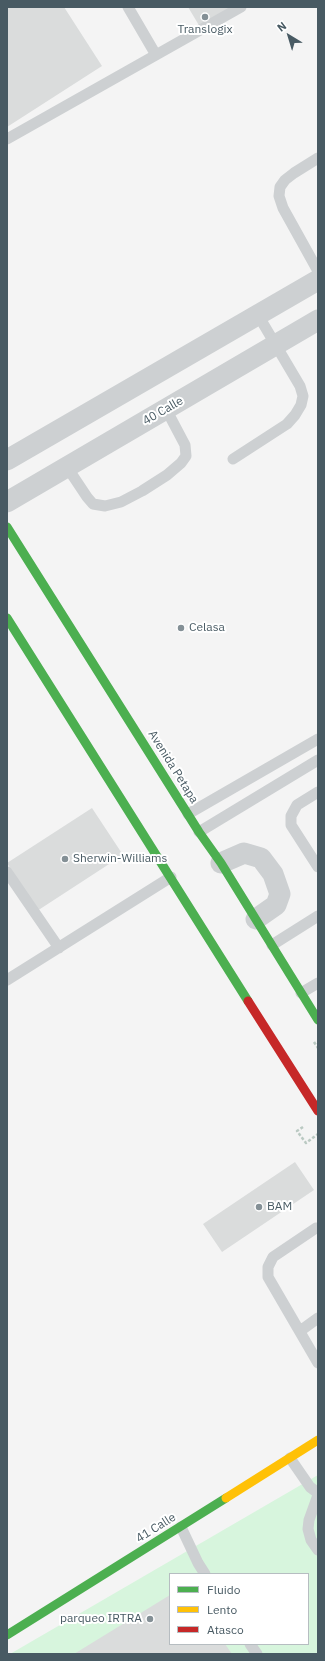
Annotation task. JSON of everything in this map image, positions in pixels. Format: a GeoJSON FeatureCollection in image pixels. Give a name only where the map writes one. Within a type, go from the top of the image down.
{"type":"FeatureCollection","features":[{"type":"Feature","properties":{"kind":"main road","name":"Avenida Petapa"},"geometry":{"type":"LineString","coordinates":[[7,527],[199,832],[221,863],[318,1020]]}},
{"type":"Feature","properties":{"kind":"main road"},"geometry":{"type":"LineString","coordinates":[[7,618],[318,1111]]}},
{"type":"Feature","properties":{"kind":"main road","name":"41 Calle"},"geometry":{"type":"LineString","coordinates":[[7,1636],[318,1440]]}},
{"type":"Feature","properties":{"kind":"street"},"geometry":{"type":"LineString","coordinates":[[7,460],[318,280]]}},
{"type":"Feature","properties":{"kind":"street","name":"40 Calle"},"geometry":{"type":"LineString","coordinates":[[7,502],[318,320]]}},
{"type":"Feature","properties":{"kind":"street"},"geometry":{"type":"LineString","coordinates":[[221,863],[244,853],[261,858],[274,874],[280,894],[276,905],[256,919]]}},
{"type":"Feature","properties":{"kind":"lane"},"geometry":{"type":"LineString","coordinates":[[128,7],[156,55]]}},
{"type":"Feature","properties":{"kind":"lane"},"geometry":{"type":"LineString","coordinates":[[7,139],[241,7]]}},
{"type":"Feature","properties":{"kind":"lane"},"geometry":{"type":"LineString","coordinates":[[318,158],[285,180],[280,187],[279,196],[283,208],[318,271]]}},
{"type":"Feature","properties":{"kind":"lane"},"geometry":{"type":"LineString","coordinates":[[233,459],[287,424],[295,416],[301,405],[303,396],[300,386],[258,315]]}},
{"type":"Feature","properties":{"kind":"lane"},"geometry":{"type":"LineString","coordinates":[[67,467],[93,504],[105,506],[121,502],[142,491],[168,475],[181,464],[186,456],[186,445],[166,409]]}},
{"type":"Feature","properties":{"kind":"lane"},"geometry":{"type":"LineString","coordinates":[[188,814],[318,739]]}},
{"type":"Feature","properties":{"kind":"lane"},"geometry":{"type":"LineString","coordinates":[[199,832],[318,760]]}},
{"type":"Feature","properties":{"kind":"lane"},"geometry":{"type":"LineString","coordinates":[[316,860],[291,825],[291,816],[297,805],[318,792]]}},
{"type":"Feature","properties":{"kind":"lane"},"geometry":{"type":"LineString","coordinates":[[7,872],[58,948]]}},
{"type":"Feature","properties":{"kind":"lane"},"geometry":{"type":"LineString","coordinates":[[7,980],[171,877]]}},
{"type":"Feature","properties":{"kind":"lane"},"geometry":{"type":"LineString","coordinates":[[272,945],[318,916]]}},
{"type":"Feature","properties":{"kind":"lane"},"geometry":{"type":"LineString","coordinates":[[301,993],[318,983]]}},
{"type":"Feature","properties":{"kind":"lane"},"geometry":{"type":"LineString","coordinates":[[317,1228],[274,1257],[268,1266],[268,1277],[318,1363]]}},
{"type":"Feature","properties":{"kind":"lane"},"geometry":{"type":"LineString","coordinates":[[300,1331],[318,1318]]}},
{"type":"Feature","properties":{"kind":"lane"},"geometry":{"type":"LineString","coordinates":[[290,1458],[310,1487],[318,1494],[309,1520],[308,1529],[311,1540],[318,1550]]}},
{"type":"Feature","properties":{"kind":"lane"},"geometry":{"type":"LineString","coordinates":[[181,1527],[204,1573]]}},
{"type":"Feature","properties":{"kind":"lane"},"geometry":{"type":"LineString","coordinates":[[251,1645],[257,1654]]}},
{"type":"Feature","properties":{"kind":"path"},"geometry":{"type":"LineString","coordinates":[[297,1131],[306,1143],[318,1134]]}},
{"type":"Feature","properties":{"kind":"green space"},"geometry":{"type":"Polygon","coordinates":[[[318,1475],[318,1654],[10,1654],[318,1475]]]}},
{"type":"Feature","properties":{"kind":"building"},"geometry":{"type":"Polygon","coordinates":[[[7,7],[64,7],[102,66],[7,127],[7,7]]]}},
{"type":"Feature","properties":{"kind":"building","name":"Translogix"},"geometry":{"type":"Polygon","coordinates":[[[188,7],[232,7],[200,27],[188,7]]]}},
{"type":"Feature","properties":{"kind":"building","name":"Sherwin-Williams"},"geometry":{"type":"Polygon","coordinates":[[[92,808],[123,855],[37,911],[7,863],[92,808]]]}},
{"type":"Feature","properties":{"kind":"building","name":"BAM"},"geometry":{"type":"Polygon","coordinates":[[[295,1162],[314,1190],[222,1252],[203,1224],[295,1162]]]}},
{"type":"Feature","properties":{"kind":"building","name":"parqueo IRTRA"},"geometry":{"type":"Polygon","coordinates":[[[169,1596],[169,1645],[226,1645],[232,1654],[74,1654],[169,1596]]]}},
{"type":"Feature","properties":{"kind":"traffic: fast"},"geometry":{"type":"LineString","coordinates":[[7,527],[199,832],[221,863],[318,1020]]}},
{"type":"Feature","properties":{"kind":"traffic: fast"},"geometry":{"type":"LineString","coordinates":[[7,618],[248,1001]]}},
{"type":"Feature","properties":{"kind":"traffic: fast"},"geometry":{"type":"LineString","coordinates":[[7,1635],[226,1498]]}},
{"type":"Feature","properties":{"kind":"traffic: slow"},"geometry":{"type":"LineString","coordinates":[[226,1498],[318,1440]]}},
{"type":"Feature","properties":{"kind":"traffic: jam"},"geometry":{"type":"LineString","coordinates":[[248,1001],[318,1111]]}},
{"type":"Feature","properties":{"kind":"place","name":"Translogix"},"geometry":{"type":"Point","coordinates":[205,17]}},
{"type":"Feature","properties":{"kind":"place","name":"Celasa"},"geometry":{"type":"Point","coordinates":[181,628]}},
{"type":"Feature","properties":{"kind":"place","name":"Sherwin-Williams"},"geometry":{"type":"Point","coordinates":[65,859]}},
{"type":"Feature","properties":{"kind":"place","name":"BAM"},"geometry":{"type":"Point","coordinates":[259,1207]}},
{"type":"Feature","properties":{"kind":"place","name":"parqueo IRTRA"},"geometry":{"type":"Point","coordinates":[150,1619]}}]}
